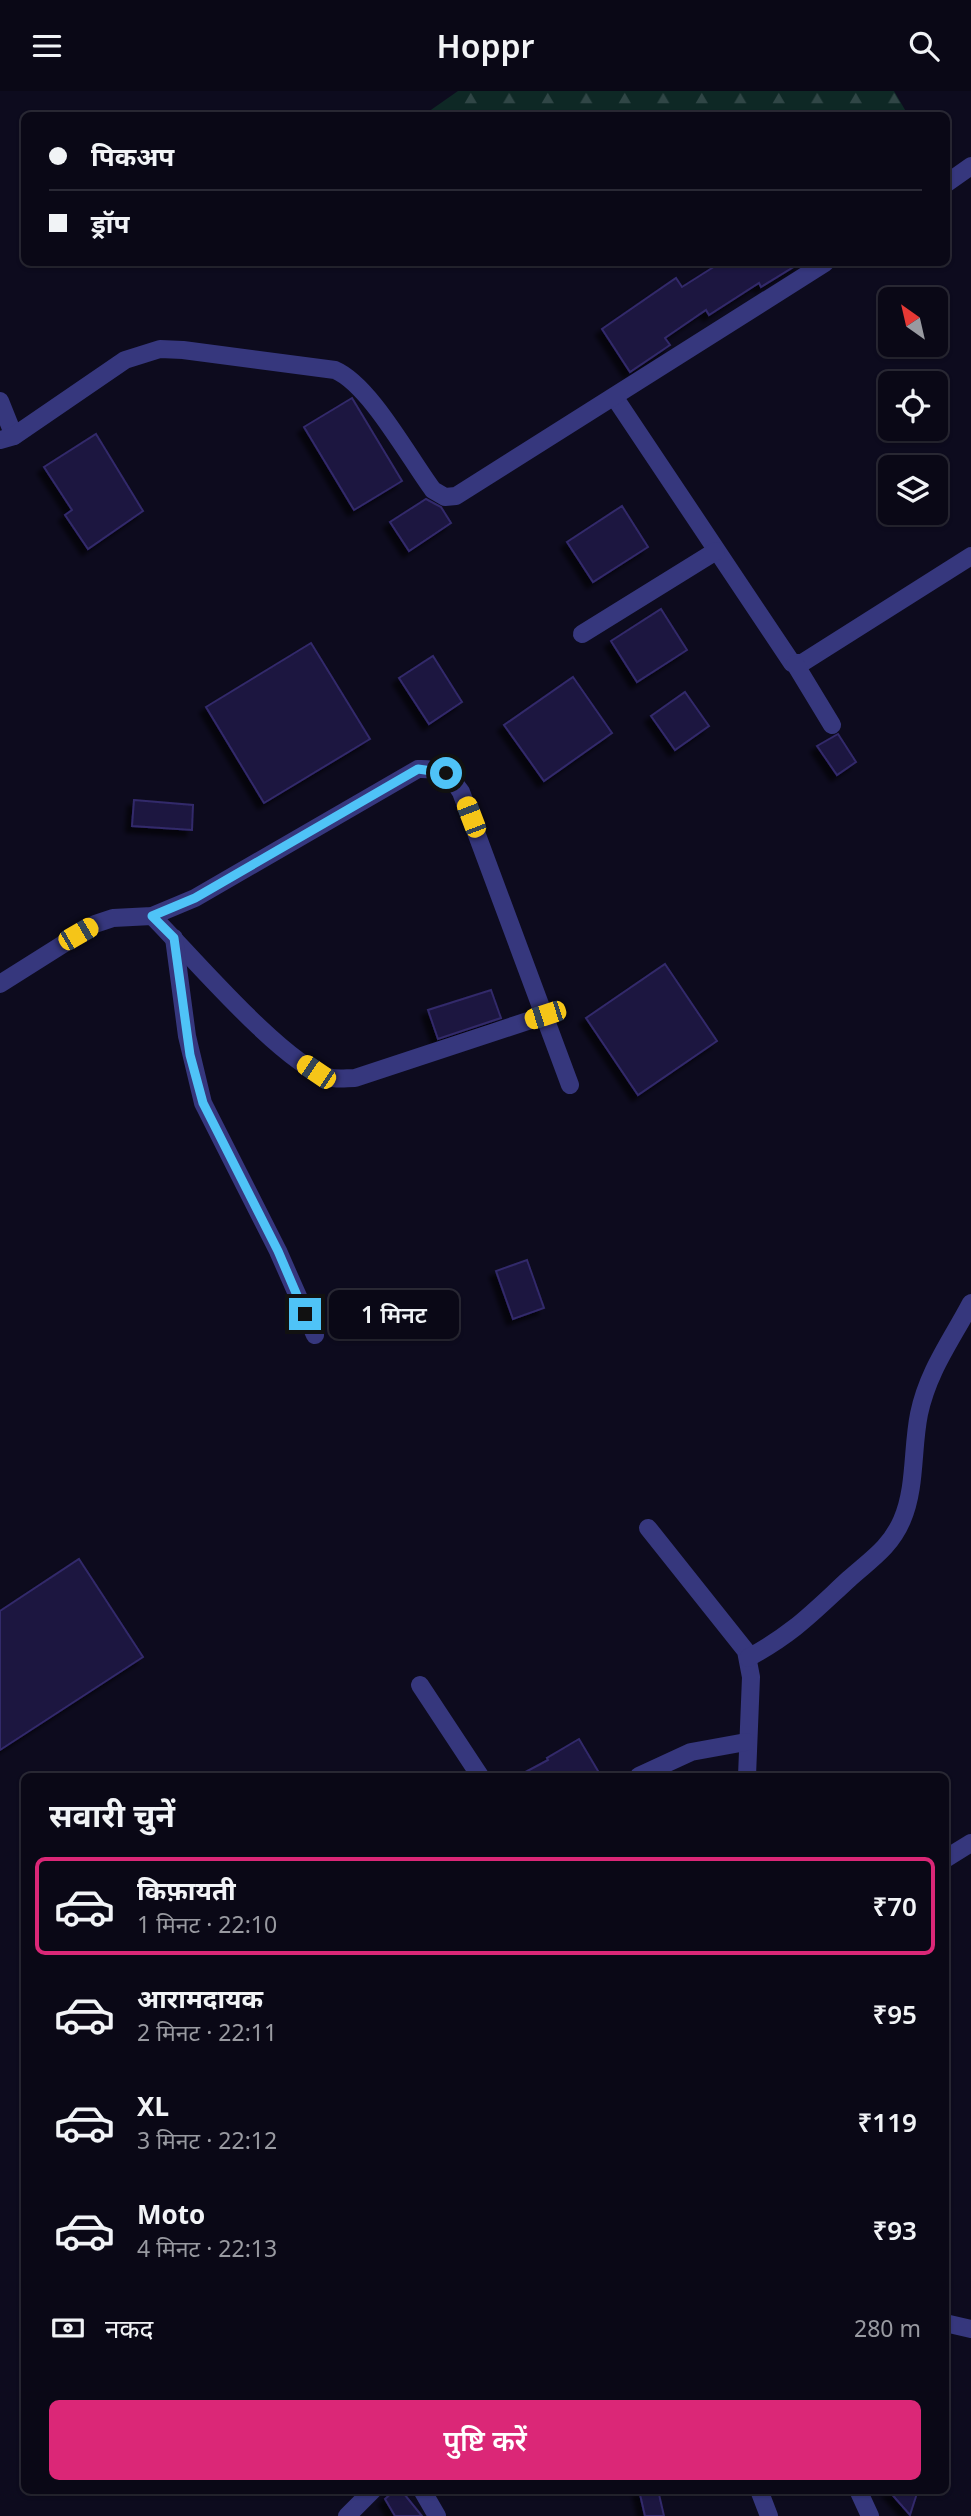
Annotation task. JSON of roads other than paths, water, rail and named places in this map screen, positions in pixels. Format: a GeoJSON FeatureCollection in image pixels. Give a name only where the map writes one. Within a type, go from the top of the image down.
{"type":"FeatureCollection","features":[{"type":"Feature","properties":{"kind":"street"},"geometry":{"type":"LineString","coordinates":[[950,181],[971,166]]}},
{"type":"Feature","properties":{"kind":"street"},"geometry":{"type":"LineString","coordinates":[[0,401],[7,438],[125,360],[160,349],[335,370],[355,381],[433,490],[450,497],[615,398],[820,266]]}},
{"type":"Feature","properties":{"kind":"street"},"geometry":{"type":"LineString","coordinates":[[615,398],[795,664],[832,725]]}},
{"type":"Feature","properties":{"kind":"street"},"geometry":{"type":"LineString","coordinates":[[582,634],[716,551]]}},
{"type":"Feature","properties":{"kind":"street"},"geometry":{"type":"LineString","coordinates":[[795,664],[971,557]]}},
{"type":"Feature","properties":{"kind":"street"},"geometry":{"type":"LineString","coordinates":[[0,984],[95,924],[113,918],[152,916],[195,898],[418,769],[439,771],[454,780],[461,792],[570,1085]]}},
{"type":"Feature","properties":{"kind":"street"},"geometry":{"type":"LineString","coordinates":[[152,916],[265,1032],[302,1062],[328,1077],[355,1077],[545,1015]]}},
{"type":"Feature","properties":{"kind":"street"},"geometry":{"type":"LineString","coordinates":[[174,938],[187,1036],[203,1103],[278,1251],[315,1335]]}},
{"type":"Feature","properties":{"kind":"street"},"geometry":{"type":"LineString","coordinates":[[748,1658],[793,1632],[878,1556],[893,1538],[906,1509],[914,1442],[928,1381],[943,1349],[971,1303]]}},
{"type":"Feature","properties":{"kind":"street"},"geometry":{"type":"LineString","coordinates":[[648,1528],[742,1644],[748,1658],[751,1694],[746,1742],[747,1773]]}},
{"type":"Feature","properties":{"kind":"street"},"geometry":{"type":"LineString","coordinates":[[421,1685],[478,1773]]}},
{"type":"Feature","properties":{"kind":"street"},"geometry":{"type":"LineString","coordinates":[[646,1773],[691,1752],[746,1742]]}},
{"type":"Feature","properties":{"kind":"street"},"geometry":{"type":"LineString","coordinates":[[949,1857],[971,1843]]}},
{"type":"Feature","properties":{"kind":"street"},"geometry":{"type":"LineString","coordinates":[[949,2324],[971,2329]]}},
{"type":"Feature","properties":{"kind":"street"},"geometry":{"type":"LineString","coordinates":[[347,2516],[369,2494]]}},
{"type":"Feature","properties":{"kind":"street"},"geometry":{"type":"LineString","coordinates":[[424,2494],[437,2516]]}},
{"type":"Feature","properties":{"kind":"street"},"geometry":{"type":"LineString","coordinates":[[761,2494],[769,2516]]}},
{"type":"Feature","properties":{"kind":"street"},"geometry":{"type":"LineString","coordinates":[[860,2494],[870,2516]]}}]}
